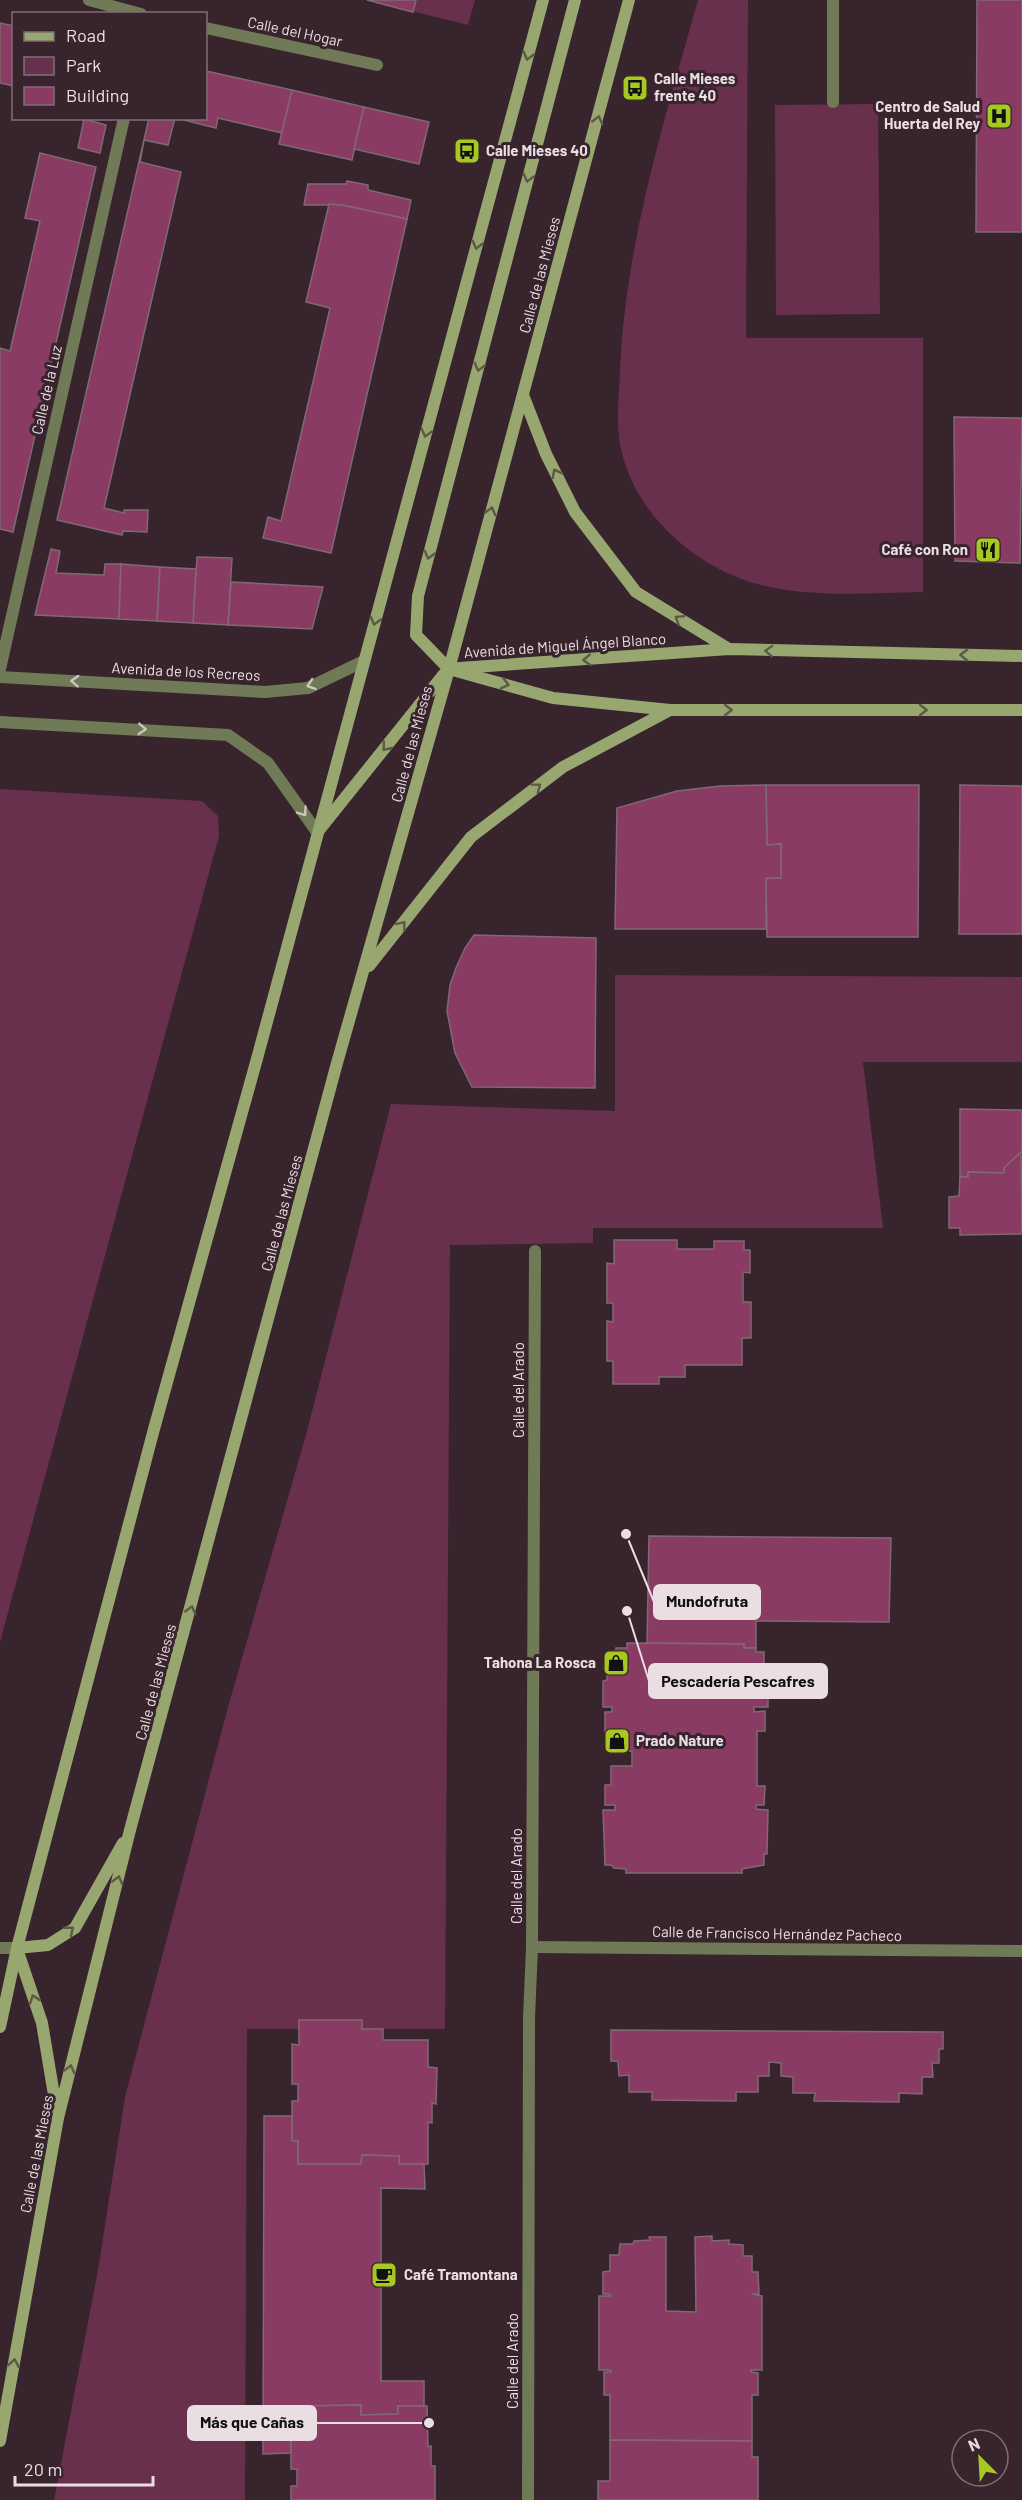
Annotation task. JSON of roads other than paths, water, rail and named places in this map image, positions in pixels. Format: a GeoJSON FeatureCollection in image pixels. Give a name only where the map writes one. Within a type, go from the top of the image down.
{"type":"FeatureCollection","features":[{"type":"Feature","properties":{"kind":"main road"},"geometry":{"type":"LineString","coordinates":[[0,2027],[17,1948],[151,1440],[258,1055],[543,0]]}},
{"type":"Feature","properties":{"kind":"main road"},"geometry":{"type":"LineString","coordinates":[[317,832],[449,669],[416,635],[418,596],[575,0]]}},
{"type":"Feature","properties":{"kind":"main road","name":"Calle de las Mieses"},"geometry":{"type":"LineString","coordinates":[[0,2441],[58,2118],[130,1830],[334,1075],[449,669],[629,0]]}},
{"type":"Feature","properties":{"kind":"main road","name":"Avenida de Miguel Ángel Blanco"},"geometry":{"type":"LineString","coordinates":[[523,395],[546,454],[575,512],[636,592],[729,650]]}},
{"type":"Feature","properties":{"kind":"main road","name":"Avenida de Miguel Ángel Blanco"},"geometry":{"type":"LineString","coordinates":[[449,669],[729,650],[1022,656]]}},
{"type":"Feature","properties":{"kind":"main road","name":"Avenida de Miguel Ángel Blanco"},"geometry":{"type":"LineString","coordinates":[[449,669],[553,698],[670,710],[1022,710]]}},
{"type":"Feature","properties":{"kind":"main road","name":"Avenida de Miguel Ángel Blanco"},"geometry":{"type":"LineString","coordinates":[[365,971],[471,837],[563,767],[670,710]]}},
{"type":"Feature","properties":{"kind":"main road"},"geometry":{"type":"LineString","coordinates":[[17,1948],[48,1945],[75,1928],[130,1830]]}},
{"type":"Feature","properties":{"kind":"main road"},"geometry":{"type":"LineString","coordinates":[[17,1948],[42,2023],[58,2118]]}},
{"type":"Feature","properties":{"kind":"street"},"geometry":{"type":"LineString","coordinates":[[89,0],[134,12]]}},
{"type":"Feature","properties":{"kind":"street"},"geometry":{"type":"LineString","coordinates":[[833,0],[833,102]]}},
{"type":"Feature","properties":{"kind":"street","name":"Calle del Hogar"},"geometry":{"type":"LineString","coordinates":[[207,28],[377,65]]}},
{"type":"Feature","properties":{"kind":"street","name":"Calle de la Luz"},"geometry":{"type":"LineString","coordinates":[[0,669],[124,120]]}},
{"type":"Feature","properties":{"kind":"street","name":"Avenida de los Recreos"},"geometry":{"type":"LineString","coordinates":[[0,677],[265,692],[308,688],[364,661]]}},
{"type":"Feature","properties":{"kind":"street"},"geometry":{"type":"LineString","coordinates":[[0,722],[228,735],[268,763],[317,832]]}},
{"type":"Feature","properties":{"kind":"street","name":"Calle del Arado"},"geometry":{"type":"LineString","coordinates":[[528,2500],[535,1251]]}},
{"type":"Feature","properties":{"kind":"street","name":"Calle de Francisco Hernández Pacheco"},"geometry":{"type":"LineString","coordinates":[[532,1947],[1022,1951]]}},
{"type":"Feature","properties":{"kind":"street"},"geometry":{"type":"LineString","coordinates":[[0,1948],[17,1948]]}},
{"type":"Feature","properties":{"kind":"place","name":"Calle Mieses frente 40"},"geometry":{"type":"Point","coordinates":[635,88]}},
{"type":"Feature","properties":{"kind":"place","name":"Centro de Salud Huerta del Rey"},"geometry":{"type":"Point","coordinates":[999,116]}},
{"type":"Feature","properties":{"kind":"place","name":"Calle Mieses 40"},"geometry":{"type":"Point","coordinates":[467,151]}},
{"type":"Feature","properties":{"kind":"place","name":"Café con Ron"},"geometry":{"type":"Point","coordinates":[988,550]}},
{"type":"Feature","properties":{"kind":"place","name":"Mundofruta"},"geometry":{"type":"Point","coordinates":[626,1534]}},
{"type":"Feature","properties":{"kind":"place","name":"Pescadería Pescafres"},"geometry":{"type":"Point","coordinates":[627,1611]}},
{"type":"Feature","properties":{"kind":"place","name":"Tahona La Rosca"},"geometry":{"type":"Point","coordinates":[616,1663]}},
{"type":"Feature","properties":{"kind":"place","name":"Prado Nature"},"geometry":{"type":"Point","coordinates":[617,1741]}},
{"type":"Feature","properties":{"kind":"place","name":"Café Tramontana"},"geometry":{"type":"Point","coordinates":[384,2275]}},
{"type":"Feature","properties":{"kind":"place","name":"Más que Cañas"},"geometry":{"type":"Point","coordinates":[429,2423]}}]}
